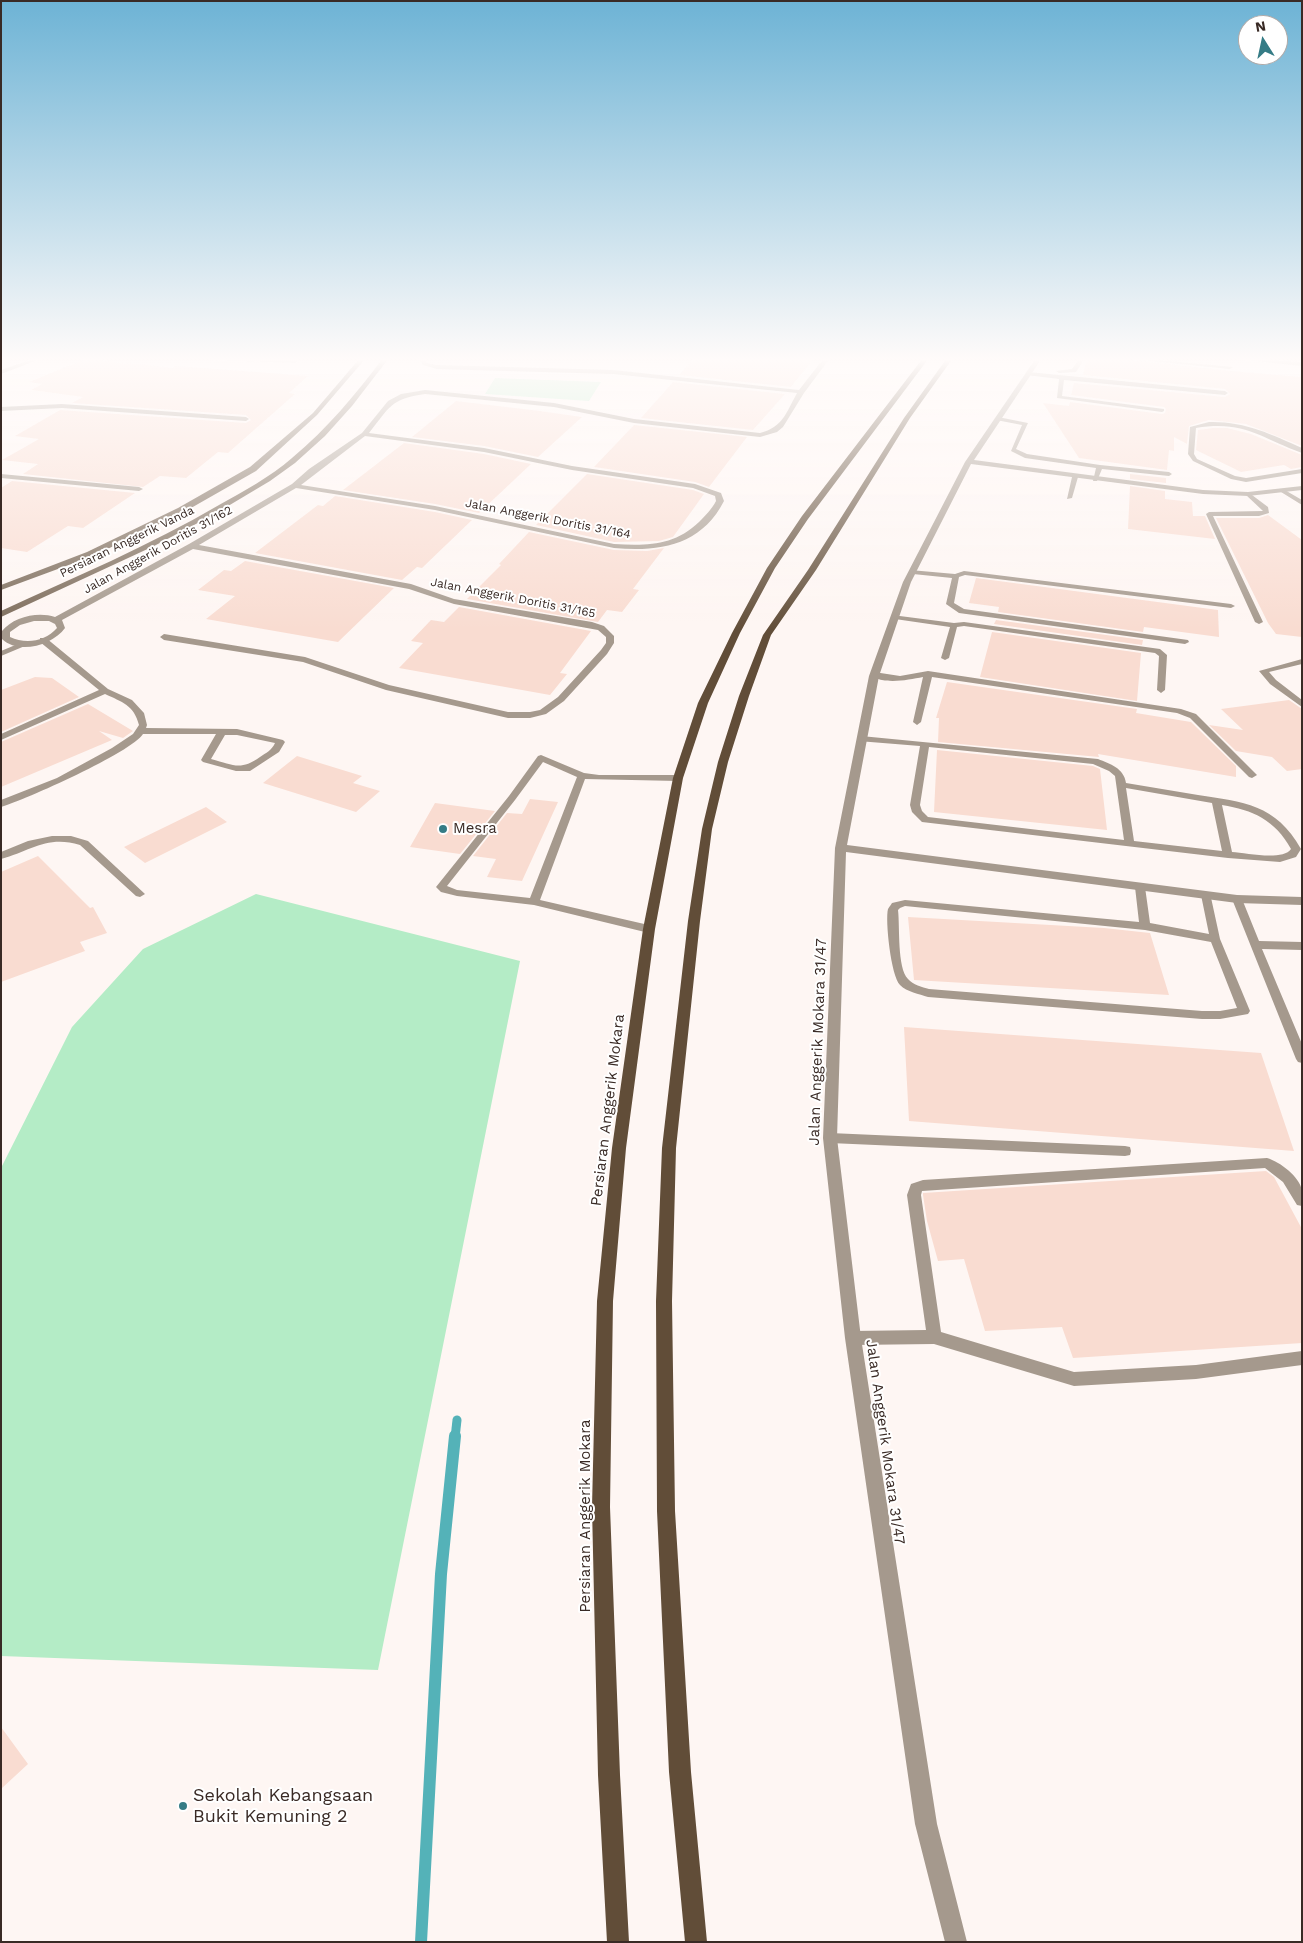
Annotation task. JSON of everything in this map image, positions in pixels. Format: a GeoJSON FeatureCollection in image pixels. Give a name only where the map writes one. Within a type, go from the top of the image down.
{"type":"FeatureCollection","features":[{"type":"Feature","properties":{"kind":"main road","name":"Persiaran Anggerik Mokara"},"geometry":{"type":"LineString","coordinates":[[618,1942],[609,1775],[601,1507],[605,1301],[618,1148],[649,929],[678,778],[703,703],[736,632],[771,568],[805,518],[857,449]]}},
{"type":"Feature","properties":{"kind":"main road"},"geometry":{"type":"LineString","coordinates":[[696,1942],[680,1772],[666,1512],[664,1301],[669,1148],[694,921],[707,829],[722,762],[767,635],[812,570],[888,449]]}},
{"type":"Feature","properties":{"kind":"street","name":"Persiaran Anggerik Vanda"},"geometry":{"type":"LineString","coordinates":[[1,588],[90,554],[181,510],[253,469],[276,449]]}},
{"type":"Feature","properties":{"kind":"street","name":"Persiaran Anggerik Vanda"},"geometry":{"type":"LineString","coordinates":[[1,614],[109,565],[207,516],[278,473],[305,449]]}},
{"type":"Feature","properties":{"kind":"street","name":"Jalan Anggerik Doritis 31/162"},"geometry":{"type":"LineString","coordinates":[[56,620],[192,546],[295,486],[312,470],[343,449]]}},
{"type":"Feature","properties":{"kind":"street","name":"Jalan Anggerik Doritis 31/164"},"geometry":{"type":"LineString","coordinates":[[295,486],[435,508],[614,546],[634,548],[656,548],[675,544],[686,538],[720,502],[718,495],[695,486],[572,468],[474,449]]}},
{"type":"Feature","properties":{"kind":"street","name":"Jalan Anggerik Mokara 31/47"},"geometry":{"type":"LineString","coordinates":[[956,1942],[926,1824],[853,1338],[830,1138],[841,848],[874,675],[913,572],[969,462],[978,449]]}},
{"type":"Feature","properties":{"kind":"street"},"geometry":{"type":"LineString","coordinates":[[969,462],[1095,480],[1203,492],[1248,494],[1302,488]]}},
{"type":"Feature","properties":{"kind":"street"},"geometry":{"type":"LineString","coordinates":[[1,476],[138,489]]}},
{"type":"Feature","properties":{"kind":"street","name":"Jalan Anggerik Doritis 31/165"},"geometry":{"type":"LineString","coordinates":[[164,637],[305,660],[386,687],[508,716],[530,715],[543,712],[604,652],[610,643],[610,636],[601,628],[592,625],[454,600],[430,595],[411,587],[192,546]]}},
{"type":"Feature","properties":{"kind":"street"},"geometry":{"type":"LineString","coordinates":[[15,607],[26,620]]}},
{"type":"Feature","properties":{"kind":"street"},"geometry":{"type":"LineString","coordinates":[[42,618],[56,620],[61,628],[55,635],[28,643],[15,643],[3,637],[7,629],[14,624],[26,620],[42,618]]}},
{"type":"Feature","properties":{"kind":"street"},"geometry":{"type":"LineString","coordinates":[[1,619],[14,624]]}},
{"type":"Feature","properties":{"kind":"street"},"geometry":{"type":"LineString","coordinates":[[841,848],[1238,899],[1302,901]]}},
{"type":"Feature","properties":{"kind":"lane"},"geometry":{"type":"LineString","coordinates":[[1014,449],[1025,456],[1100,467],[1169,474]]}},
{"type":"Feature","properties":{"kind":"lane"},"geometry":{"type":"LineString","coordinates":[[1191,449],[1190,454],[1194,460],[1232,478],[1246,480],[1302,470]]}},
{"type":"Feature","properties":{"kind":"lane"},"geometry":{"type":"LineString","coordinates":[[1095,480],[1100,467]]}},
{"type":"Feature","properties":{"kind":"lane"},"geometry":{"type":"LineString","coordinates":[[1069,498],[1075,477]]}},
{"type":"Feature","properties":{"kind":"lane"},"geometry":{"type":"LineString","coordinates":[[1283,491],[1302,503]]}},
{"type":"Feature","properties":{"kind":"lane"},"geometry":{"type":"LineString","coordinates":[[1248,494],[1266,508],[1266,512],[1259,514],[1209,514],[1259,622]]}},
{"type":"Feature","properties":{"kind":"lane"},"geometry":{"type":"LineString","coordinates":[[913,572],[956,576],[964,573],[1231,606]]}},
{"type":"Feature","properties":{"kind":"lane"},"geometry":{"type":"LineString","coordinates":[[956,576],[950,604],[962,611],[1185,642]]}},
{"type":"Feature","properties":{"kind":"lane"},"geometry":{"type":"LineString","coordinates":[[895,617],[954,625],[982,626],[1157,651],[1163,655],[1161,690]]}},
{"type":"Feature","properties":{"kind":"lane"},"geometry":{"type":"LineString","coordinates":[[945,658],[954,625]]}},
{"type":"Feature","properties":{"kind":"lane"},"geometry":{"type":"LineString","coordinates":[[1,804],[60,780],[115,750],[137,736],[143,725],[140,713],[128,702],[106,691],[43,640]]}},
{"type":"Feature","properties":{"kind":"lane"},"geometry":{"type":"LineString","coordinates":[[1,654],[28,643]]}},
{"type":"Feature","properties":{"kind":"lane"},"geometry":{"type":"LineString","coordinates":[[1302,661],[1263,671],[1273,682],[1302,704]]}},
{"type":"Feature","properties":{"kind":"lane"},"geometry":{"type":"LineString","coordinates":[[874,675],[900,679],[928,674],[1178,711],[1193,716],[1252,775]]}},
{"type":"Feature","properties":{"kind":"lane"},"geometry":{"type":"LineString","coordinates":[[917,722],[928,674]]}},
{"type":"Feature","properties":{"kind":"lane"},"geometry":{"type":"LineString","coordinates":[[1,736],[106,691]]}},
{"type":"Feature","properties":{"kind":"lane"},"geometry":{"type":"LineString","coordinates":[[141,731],[237,732],[280,742],[276,750],[250,768],[236,768],[206,760],[222,732]]}},
{"type":"Feature","properties":{"kind":"lane"},"geometry":{"type":"LineString","coordinates":[[862,739],[1095,761],[1116,770],[1120,776],[1123,785],[1129,843]]}},
{"type":"Feature","properties":{"kind":"lane"},"geometry":{"type":"LineString","coordinates":[[925,744],[915,805],[917,812],[925,820],[1228,855],[1280,859],[1292,855],[1296,849],[1291,839],[1264,813],[1247,806],[1123,785]]}},
{"type":"Feature","properties":{"kind":"lane"},"geometry":{"type":"LineString","coordinates":[[649,929],[534,902],[457,893],[441,887],[512,798],[541,758],[582,776],[599,778],[678,778]]}},
{"type":"Feature","properties":{"kind":"lane"},"geometry":{"type":"LineString","coordinates":[[534,902],[582,776]]}},
{"type":"Feature","properties":{"kind":"lane"},"geometry":{"type":"LineString","coordinates":[[1216,800],[1228,855]]}},
{"type":"Feature","properties":{"kind":"lane"},"geometry":{"type":"LineString","coordinates":[[1,856],[32,843],[52,839],[71,839],[84,844],[140,894]]}},
{"type":"Feature","properties":{"kind":"lane"},"geometry":{"type":"LineString","coordinates":[[1140,887],[1145,926]]}},
{"type":"Feature","properties":{"kind":"lane"},"geometry":{"type":"LineString","coordinates":[[1206,895],[1215,939],[1244,1011],[1220,1015],[1202,1015],[928,993],[913,987],[903,980],[898,969],[893,910],[896,905],[916,903],[1145,926],[1215,939]]}},
{"type":"Feature","properties":{"kind":"lane"},"geometry":{"type":"LineString","coordinates":[[1238,899],[1302,1059]]}},
{"type":"Feature","properties":{"kind":"lane"},"geometry":{"type":"LineString","coordinates":[[1255,945],[1302,946]]}},
{"type":"Feature","properties":{"kind":"lane"},"geometry":{"type":"LineString","coordinates":[[830,1138],[1125,1151]]}},
{"type":"Feature","properties":{"kind":"lane"},"geometry":{"type":"LineString","coordinates":[[934,1337],[914,1195],[916,1188],[923,1185],[1267,1163],[1280,1169],[1290,1180],[1302,1201]]}},
{"type":"Feature","properties":{"kind":"lane"},"geometry":{"type":"LineString","coordinates":[[853,1338],[877,1336],[934,1337],[1074,1379],[1196,1372],[1302,1358]]}},
{"type":"Feature","properties":{"kind":"green space"},"geometry":{"type":"Polygon","coordinates":[[[256,894],[520,961],[378,1670],[1,1656],[1,1168],[72,1027],[143,949],[256,894]]]}},
{"type":"Feature","properties":{"kind":"building"},"geometry":{"type":"Polygon","coordinates":[[[22,449],[233,449],[228,453],[218,452],[186,478],[160,476],[143,487],[23,474],[38,464],[2,460],[22,449]]]}},
{"type":"Feature","properties":{"kind":"building"},"geometry":{"type":"Polygon","coordinates":[[[397,449],[445,449],[484,454],[531,464],[479,513],[435,504],[343,490],[397,449]]]}},
{"type":"Feature","properties":{"kind":"building"},"geometry":{"type":"Polygon","coordinates":[[[497,449],[547,449],[538,457],[497,449]]]}},
{"type":"Feature","properties":{"kind":"building"},"geometry":{"type":"Polygon","coordinates":[[[611,449],[738,449],[709,487],[695,482],[594,467],[611,449]]]}},
{"type":"Feature","properties":{"kind":"building"},"geometry":{"type":"Polygon","coordinates":[[[1073,449],[1174,449],[1174,451],[1169,450],[1167,470],[1079,458],[1073,449]]]}},
{"type":"Feature","properties":{"kind":"building"},"geometry":{"type":"Polygon","coordinates":[[[1287,449],[1302,455],[1302,467],[1291,469],[1284,465],[1241,472],[1196,450],[1287,449]]]}},
{"type":"Feature","properties":{"kind":"building"},"geometry":{"type":"Polygon","coordinates":[[[587,474],[693,490],[704,494],[673,537],[659,541],[614,542],[536,525],[587,474]]]}},
{"type":"Feature","properties":{"kind":"building"},"geometry":{"type":"Polygon","coordinates":[[[1130,474],[1166,478],[1166,483],[1130,479],[1130,474]]]}},
{"type":"Feature","properties":{"kind":"building"},"geometry":{"type":"Polygon","coordinates":[[[12,481],[135,493],[83,528],[68,526],[27,552],[1,548],[1,488],[12,481]]]}},
{"type":"Feature","properties":{"kind":"building"},"geometry":{"type":"Polygon","coordinates":[[[1130,486],[1165,491],[1165,499],[1192,502],[1193,516],[1205,516],[1215,539],[1128,529],[1130,486]]]}},
{"type":"Feature","properties":{"kind":"building"},"geometry":{"type":"Polygon","coordinates":[[[335,496],[472,520],[422,568],[417,567],[402,580],[255,553],[318,505],[323,506],[335,496]]]}},
{"type":"Feature","properties":{"kind":"building"},"geometry":{"type":"Polygon","coordinates":[[[1268,515],[1302,540],[1302,637],[1276,634],[1268,623],[1216,518],[1259,518],[1268,515]]]}},
{"type":"Feature","properties":{"kind":"building"},"geometry":{"type":"Polygon","coordinates":[[[529,532],[614,550],[647,551],[664,548],[633,589],[639,590],[622,612],[607,610],[598,622],[467,599],[501,565],[499,564],[529,532]]]}},
{"type":"Feature","properties":{"kind":"building"},"geometry":{"type":"Polygon","coordinates":[[[245,561],[394,588],[338,642],[206,619],[235,596],[198,590],[224,570],[231,571],[245,561]]]}},
{"type":"Feature","properties":{"kind":"building"},"geometry":{"type":"Polygon","coordinates":[[[976,578],[1218,610],[1219,637],[1144,627],[1143,632],[998,612],[999,607],[969,603],[976,578]]]}},
{"type":"Feature","properties":{"kind":"building"},"geometry":{"type":"Polygon","coordinates":[[[459,607],[591,631],[560,673],[567,674],[550,695],[399,668],[423,643],[411,641],[431,620],[444,622],[459,607]]]}},
{"type":"Feature","properties":{"kind":"building"},"geometry":{"type":"Polygon","coordinates":[[[996,620],[1143,640],[1142,645],[994,624],[996,620]]]}},
{"type":"Feature","properties":{"kind":"building"},"geometry":{"type":"Polygon","coordinates":[[[992,632],[1141,653],[1137,701],[980,677],[992,632]]]}},
{"type":"Feature","properties":{"kind":"building"},"geometry":{"type":"Polygon","coordinates":[[[35,677],[52,678],[79,697],[1,732],[1,690],[35,677]]]}},
{"type":"Feature","properties":{"kind":"building"},"geometry":{"type":"Polygon","coordinates":[[[947,682],[1137,709],[1136,713],[1191,722],[1236,766],[1236,777],[1098,754],[1099,757],[938,742],[939,718],[936,718],[947,682]]]}},
{"type":"Feature","properties":{"kind":"building"},"geometry":{"type":"Polygon","coordinates":[[[1289,700],[1302,709],[1302,769],[1287,771],[1272,757],[1236,751],[1209,725],[1243,730],[1221,709],[1289,700]]]}},
{"type":"Feature","properties":{"kind":"building"},"geometry":{"type":"Polygon","coordinates":[[[88,704],[133,731],[123,738],[99,731],[112,740],[1,787],[1,742],[88,704]]]}},
{"type":"Feature","properties":{"kind":"building"},"geometry":{"type":"Polygon","coordinates":[[[937,750],[1093,766],[1100,769],[1107,830],[934,812],[937,750]]]}},
{"type":"Feature","properties":{"kind":"building"},"geometry":{"type":"Polygon","coordinates":[[[297,756],[362,776],[353,783],[380,791],[356,812],[263,783],[297,756]]]}},
{"type":"Feature","properties":{"kind":"building"},"geometry":{"type":"Polygon","coordinates":[[[530,799],[558,802],[522,881],[487,877],[496,859],[473,856],[507,813],[522,814],[530,799]]]}},
{"type":"Feature","properties":{"kind":"building"},"geometry":{"type":"Polygon","coordinates":[[[435,803],[495,811],[460,854],[410,847],[435,803]]]}},
{"type":"Feature","properties":{"kind":"building"},"geometry":{"type":"Polygon","coordinates":[[[206,807],[227,822],[145,863],[124,847],[206,807]]]}},
{"type":"Feature","properties":{"kind":"building"},"geometry":{"type":"Polygon","coordinates":[[[38,856],[90,908],[93,907],[107,933],[80,942],[85,951],[1,982],[1,872],[38,856]]]}},
{"type":"Feature","properties":{"kind":"building"},"geometry":{"type":"Polygon","coordinates":[[[908,917],[1104,928],[1150,933],[1169,995],[914,980],[908,917]]]}},
{"type":"Feature","properties":{"kind":"building"},"geometry":{"type":"Polygon","coordinates":[[[904,1027],[1261,1053],[1294,1151],[909,1121],[904,1027]]]}},
{"type":"Feature","properties":{"kind":"building"},"geometry":{"type":"Polygon","coordinates":[[[1266,1171],[1274,1177],[1302,1229],[1302,1343],[1073,1358],[1062,1327],[985,1331],[964,1259],[938,1261],[927,1221],[923,1195],[923,1193],[1266,1171]]]}},
{"type":"Feature","properties":{"kind":"building"},"geometry":{"type":"Polygon","coordinates":[[[1,1727],[28,1764],[1,1789],[1,1727]]]}},
{"type":"Feature","properties":{"kind":"waterway"},"geometry":{"type":"LineString","coordinates":[[455,1438],[457,1420]]}},
{"type":"Feature","properties":{"kind":"waterway"},"geometry":{"type":"LineString","coordinates":[[421,1942],[441,1574],[455,1436]]}},
{"type":"Feature","properties":{"kind":"place","name":"Mesra"},"geometry":{"type":"Point","coordinates":[443,829]}},
{"type":"Feature","properties":{"kind":"place","name":"Sekolah Kebangsaan Bukit Kemuning 2"},"geometry":{"type":"Point","coordinates":[183,1806]}}]}
